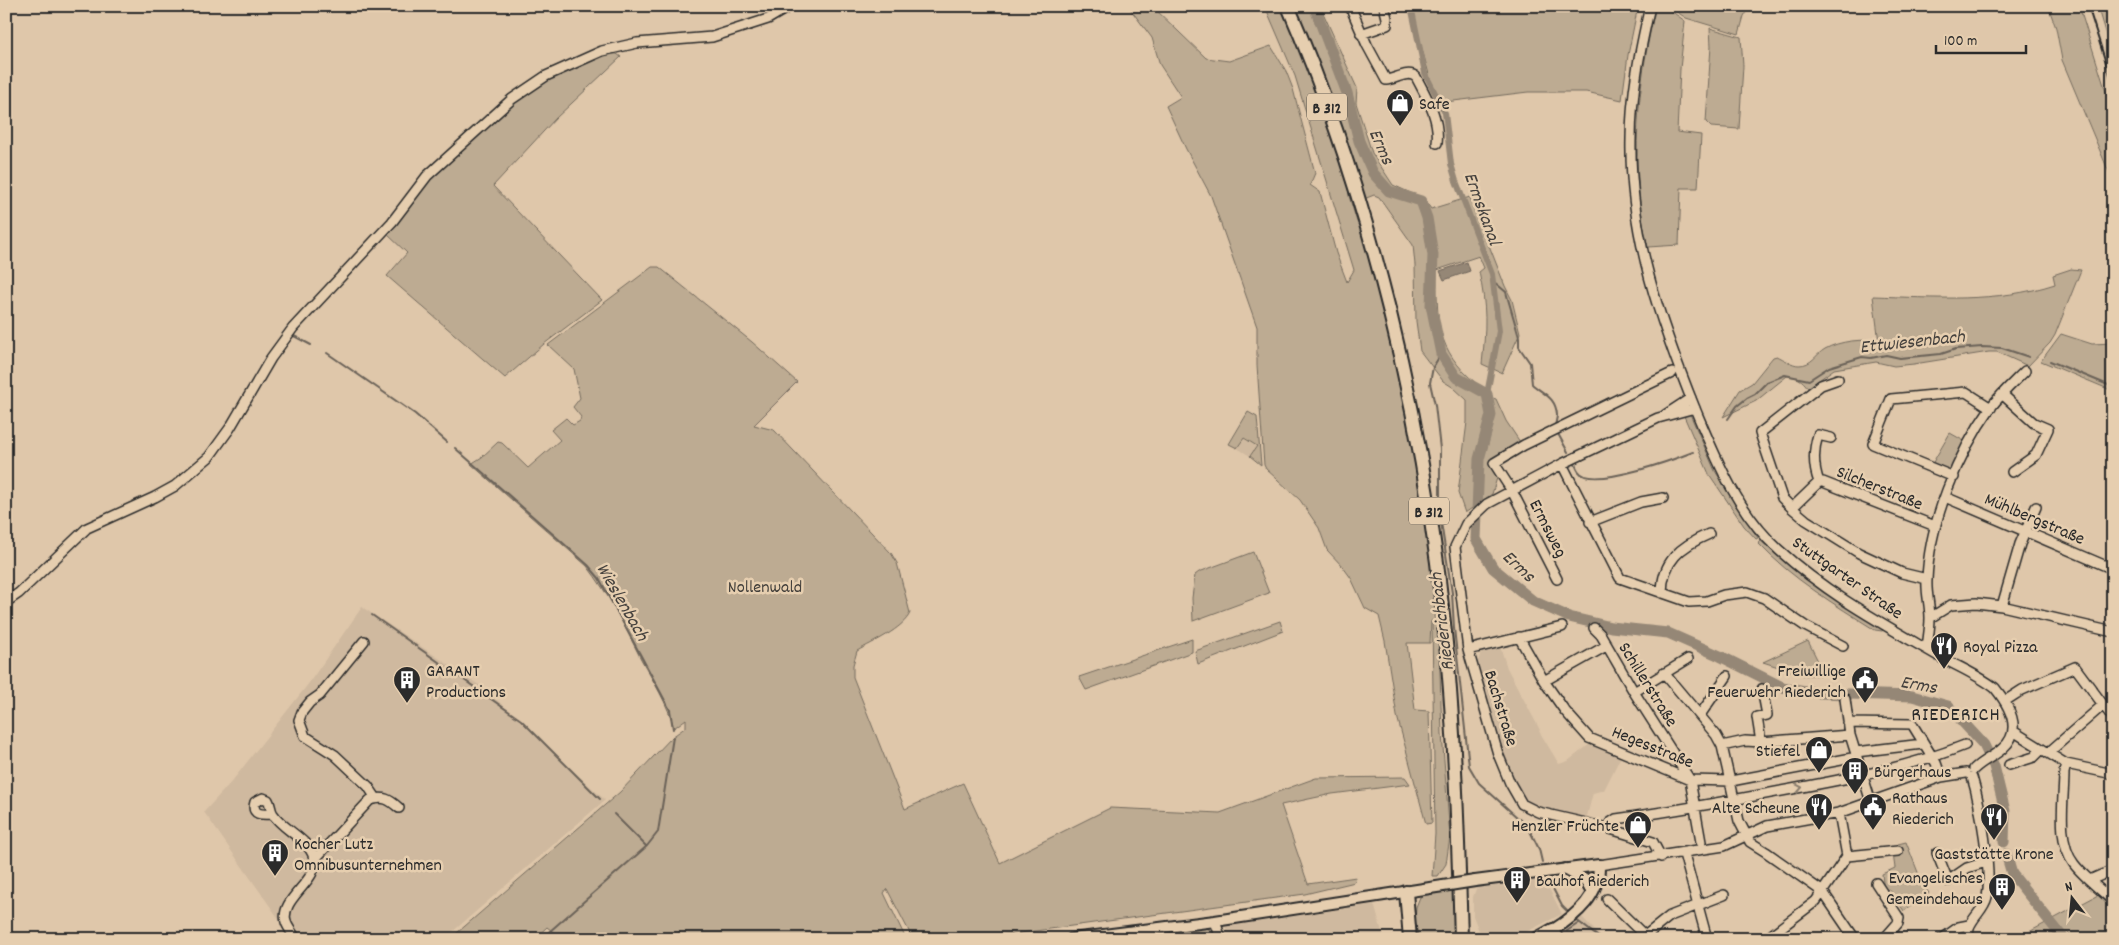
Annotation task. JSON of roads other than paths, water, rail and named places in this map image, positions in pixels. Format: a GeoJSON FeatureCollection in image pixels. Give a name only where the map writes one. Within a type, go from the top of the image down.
{"type":"FeatureCollection","features":[{"type":"Feature","properties":{"kind":"highway","name":"B 312"},"geometry":{"type":"LineString","coordinates":[[1288,6],[1330,115],[1360,209],[1389,313],[1419,449],[1438,576],[1448,667],[1455,774],[1461,937]]}},
{"type":"Feature","properties":{"kind":"highway"},"geometry":{"type":"LineString","coordinates":[[1406,892],[1410,939]]}},
{"type":"Feature","properties":{"kind":"highway"},"geometry":{"type":"LineString","coordinates":[[1537,939],[1556,934]]}},
{"type":"Feature","properties":{"kind":"main road"},"geometry":{"type":"LineString","coordinates":[[1072,939],[1215,921],[1475,881],[1599,865],[1597,884],[1579,910],[1567,920],[1556,934]]}},
{"type":"Feature","properties":{"kind":"main road"},"geometry":{"type":"LineString","coordinates":[[1588,866],[1589,894]]}},
{"type":"Feature","properties":{"kind":"main road"},"geometry":{"type":"LineString","coordinates":[[1564,869],[1581,877],[1589,894]]}},
{"type":"Feature","properties":{"kind":"street"},"geometry":{"type":"LineString","coordinates":[[6,602],[19,593],[87,528],[155,497],[174,486],[209,458],[230,428],[271,358],[293,328],[392,222],[427,176],[512,99],[546,76],[594,54],[623,45],[702,38],[731,32],[768,19],[790,6]]}},
{"type":"Feature","properties":{"kind":"street"},"geometry":{"type":"LineString","coordinates":[[1350,6],[1361,34],[1386,80],[1408,74],[1416,77],[1433,110],[1438,130],[1437,143]]}},
{"type":"Feature","properties":{"kind":"street"},"geometry":{"type":"LineString","coordinates":[[1361,34],[1387,25],[1388,18],[1384,6]]}},
{"type":"Feature","properties":{"kind":"street","name":"Stuttgarter Straße"},"geometry":{"type":"LineString","coordinates":[[1650,6],[1633,100],[1631,170],[1641,248],[1666,333],[1716,458],[1731,488],[1763,535],[1816,580],[1854,606],[1988,683],[2010,708],[2012,735]]}},
{"type":"Feature","properties":{"kind":"street"},"geometry":{"type":"LineString","coordinates":[[1927,648],[1930,618],[1927,579],[1935,526],[1944,497],[1975,433],[1991,408],[2025,371]]}},
{"type":"Feature","properties":{"kind":"street"},"geometry":{"type":"LineString","coordinates":[[1512,491],[1494,464],[1524,446],[1672,373]]}},
{"type":"Feature","properties":{"kind":"street"},"geometry":{"type":"LineString","coordinates":[[1838,379],[1821,385],[1760,432],[1782,498],[1806,520],[1859,553],[1902,573],[1927,579]]}},
{"type":"Feature","properties":{"kind":"street"},"geometry":{"type":"LineString","coordinates":[[1954,477],[1873,444],[1891,399],[1966,392],[1991,408]]}},
{"type":"Feature","properties":{"kind":"street"},"geometry":{"type":"LineString","coordinates":[[2002,394],[2034,423],[2048,429],[2036,455],[2012,472]]}},
{"type":"Feature","properties":{"kind":"street","name":"Bachstraße"},"geometry":{"type":"LineString","coordinates":[[1660,857],[1653,842],[1607,828],[1538,812],[1522,804],[1510,783],[1498,754],[1468,650],[1455,547],[1466,524],[1487,504],[1562,464],[1665,415],[1691,398]]}},
{"type":"Feature","properties":{"kind":"street","name":"Bachstraße"},"geometry":{"type":"LineString","coordinates":[[1665,415],[1695,408]]}},
{"type":"Feature","properties":{"kind":"street"},"geometry":{"type":"LineString","coordinates":[[1819,482],[1814,468],[1815,446],[1818,435],[1831,438]]}},
{"type":"Feature","properties":{"kind":"street"},"geometry":{"type":"LineString","coordinates":[[1562,464],[1620,578],[1689,602],[1707,601],[1747,592],[1764,598],[1805,626],[1843,646]]}},
{"type":"Feature","properties":{"kind":"street","name":"Silcherstraße"},"geometry":{"type":"LineString","coordinates":[[1792,508],[1819,482],[1935,526]]}},
{"type":"Feature","properties":{"kind":"street","name":"Ermsweg"},"geometry":{"type":"LineString","coordinates":[[1512,491],[1557,580]]}},
{"type":"Feature","properties":{"kind":"street","name":"Mühlbergstraße"},"geometry":{"type":"LineString","coordinates":[[1944,497],[2113,569]]}},
{"type":"Feature","properties":{"kind":"street"},"geometry":{"type":"LineString","coordinates":[[1590,522],[1641,502],[1663,498]]}},
{"type":"Feature","properties":{"kind":"street"},"geometry":{"type":"LineString","coordinates":[[2002,606],[2020,544],[2036,507]]}},
{"type":"Feature","properties":{"kind":"street"},"geometry":{"type":"LineString","coordinates":[[1662,593],[1662,578],[1672,558],[1692,542],[1709,534]]}},
{"type":"Feature","properties":{"kind":"street"},"geometry":{"type":"LineString","coordinates":[[1930,618],[1952,605],[1961,603],[2002,606],[2113,632]]}},
{"type":"Feature","properties":{"kind":"street"},"geometry":{"type":"LineString","coordinates":[[1468,650],[1562,628]]}},
{"type":"Feature","properties":{"kind":"street","name":"Schillerstraße"},"geometry":{"type":"LineString","coordinates":[[1594,628],[1601,636],[1690,780],[1701,842]]}},
{"type":"Feature","properties":{"kind":"street","name":"Hegesstraße"},"geometry":{"type":"LineString","coordinates":[[1519,638],[1544,681],[1589,738],[1690,780],[1731,781],[1856,755],[1923,744]]}},
{"type":"Feature","properties":{"kind":"street"},"geometry":{"type":"LineString","coordinates":[[364,641],[320,695],[310,702],[302,712],[299,720],[305,736],[335,755],[368,786],[376,798]]}},
{"type":"Feature","properties":{"kind":"street"},"geometry":{"type":"LineString","coordinates":[[1544,681],[1606,646]]}},
{"type":"Feature","properties":{"kind":"street"},"geometry":{"type":"LineString","coordinates":[[1634,692],[1688,659]]}},
{"type":"Feature","properties":{"kind":"street"},"geometry":{"type":"LineString","coordinates":[[2005,701],[2022,690],[2075,667],[2113,718]]}},
{"type":"Feature","properties":{"kind":"street"},"geometry":{"type":"LineString","coordinates":[[1664,673],[1716,735],[1722,746],[1734,800],[1746,836],[1750,842],[1823,892],[1855,939]]}},
{"type":"Feature","properties":{"kind":"street"},"geometry":{"type":"LineString","coordinates":[[1700,715],[1728,676]]}},
{"type":"Feature","properties":{"kind":"street"},"geometry":{"type":"LineString","coordinates":[[1761,742],[1757,718],[1767,716],[1762,689]]}},
{"type":"Feature","properties":{"kind":"street"},"geometry":{"type":"LineString","coordinates":[[1845,699],[1850,734],[1862,776],[1872,802]]}},
{"type":"Feature","properties":{"kind":"street"},"geometry":{"type":"LineString","coordinates":[[2009,764],[2034,757],[2045,751],[2103,706]]}},
{"type":"Feature","properties":{"kind":"street"},"geometry":{"type":"LineString","coordinates":[[1848,722],[1912,724],[1932,758],[1941,778]]}},
{"type":"Feature","properties":{"kind":"street"},"geometry":{"type":"LineString","coordinates":[[1722,746],[1745,741],[1761,742],[1850,734]]}},
{"type":"Feature","properties":{"kind":"street"},"geometry":{"type":"LineString","coordinates":[[1599,865],[1684,854],[1731,844],[1778,823],[1839,813],[1941,778],[1973,770],[1998,752],[2012,735],[2045,751],[2066,764],[2113,774]]}},
{"type":"Feature","properties":{"kind":"street"},"geometry":{"type":"LineString","coordinates":[[1607,828],[1610,822],[1616,819],[1695,808],[1862,776],[1932,758],[1965,744]]}},
{"type":"Feature","properties":{"kind":"street"},"geometry":{"type":"LineString","coordinates":[[2066,764],[2064,773],[2064,838],[2073,862],[2113,901]]}},
{"type":"Feature","properties":{"kind":"street"},"geometry":{"type":"LineString","coordinates":[[1969,939],[1969,925],[1987,898],[1986,862],[1980,808],[1973,770]]}},
{"type":"Feature","properties":{"kind":"street"},"geometry":{"type":"LineString","coordinates":[[296,939],[286,923],[285,915],[288,905],[312,873],[315,859],[370,800],[376,798],[388,799],[399,808]]}},
{"type":"Feature","properties":{"kind":"street"},"geometry":{"type":"LineString","coordinates":[[1766,939],[1808,907],[1823,892],[1847,856],[1839,813]]}},
{"type":"Feature","properties":{"kind":"street"},"geometry":{"type":"LineString","coordinates":[[272,814],[310,849],[315,859]]}},
{"type":"Feature","properties":{"kind":"street"},"geometry":{"type":"LineString","coordinates":[[1847,856],[1898,851]]}},
{"type":"Feature","properties":{"kind":"street"},"geometry":{"type":"LineString","coordinates":[[1937,853],[1948,881],[1967,868],[1986,862]]}},
{"type":"Feature","properties":{"kind":"street"},"geometry":{"type":"LineString","coordinates":[[1684,854],[1706,939]]}},
{"type":"Feature","properties":{"kind":"street"},"geometry":{"type":"LineString","coordinates":[[2090,880],[2113,870]]}},
{"type":"Feature","properties":{"kind":"street"},"geometry":{"type":"LineString","coordinates":[[1876,883],[1899,918],[1898,923],[1884,939]]}},
{"type":"Feature","properties":{"kind":"street"},"geometry":{"type":"LineString","coordinates":[[1607,899],[1646,938],[1670,916],[1724,895]]}},
{"type":"Feature","properties":{"kind":"street"},"geometry":{"type":"LineString","coordinates":[[1215,921],[1220,939]]}},
{"type":"Feature","properties":{"kind":"street"},"geometry":{"type":"LineString","coordinates":[[1942,939],[1959,927],[1969,925]]}},
{"type":"Feature","properties":{"kind":"waterway","name":"Erms"},"geometry":{"type":"LineString","coordinates":[[1314,6],[1347,93],[1359,141],[1373,173],[1389,191],[1421,201],[1427,218],[1433,255],[1431,305],[1441,354],[1456,377],[1487,394],[1491,415],[1479,459],[1476,539],[1493,568],[1533,601],[1569,617],[1611,627],[1668,633],[1782,687],[1817,693],[1912,696],[1948,706],[1984,745],[1994,766],[2005,811],[2004,842]]}},
{"type":"Feature","properties":{"kind":"waterway","name":"Ermskanal"},"geometry":{"type":"LineString","coordinates":[[1411,6],[1425,73],[1445,113],[1451,164],[1456,181],[1492,274],[1499,331],[1487,394]]}},
{"type":"Feature","properties":{"kind":"waterway","name":"Ettwiesenbach"},"geometry":{"type":"LineString","coordinates":[[1493,281],[1506,292],[1519,337],[1519,347],[1530,363],[1532,384],[1548,396],[1554,404],[1557,415],[1555,428]]}},
{"type":"Feature","properties":{"kind":"waterway","name":"Wieslenbach"},"geometry":{"type":"LineString","coordinates":[[294,336],[311,345]]}},
{"type":"Feature","properties":{"kind":"waterway","name":"Ettwiesenbach"},"geometry":{"type":"LineString","coordinates":[[1728,419],[1737,406],[1755,394],[1767,382],[1785,375],[1809,380],[1829,367],[1862,357],[1871,358],[1886,355],[1900,358],[1982,347],[2002,348],[2029,357]]}},
{"type":"Feature","properties":{"kind":"waterway","name":"Wieslenbach"},"geometry":{"type":"LineString","coordinates":[[327,353],[415,414],[447,442]]}},
{"type":"Feature","properties":{"kind":"waterway","name":"Riederichbach"},"geometry":{"type":"LineString","coordinates":[[1441,354],[1433,367],[1430,383],[1435,405],[1440,449],[1440,516],[1452,593],[1469,766],[1479,783],[1528,827],[1539,849],[1542,862]]}},
{"type":"Feature","properties":{"kind":"waterway"},"geometry":{"type":"LineString","coordinates":[[2050,361],[2113,387]]}},
{"type":"Feature","properties":{"kind":"waterway","name":"Ettwiesenbach"},"geometry":{"type":"LineString","coordinates":[[1557,432],[1568,452]]}},
{"type":"Feature","properties":{"kind":"waterway","name":"Wieslenbach"},"geometry":{"type":"LineString","coordinates":[[455,448],[588,565],[599,578],[670,710],[673,729]]}},
{"type":"Feature","properties":{"kind":"waterway","name":"Ettwiesenbach"},"geometry":{"type":"LineString","coordinates":[[1575,464],[1580,473],[1585,476],[1608,476],[1639,470],[1693,452]]}},
{"type":"Feature","properties":{"kind":"waterway"},"geometry":{"type":"LineString","coordinates":[[372,615],[521,720],[600,799]]}},
{"type":"Feature","properties":{"kind":"waterway","name":"Wieslenbach"},"geometry":{"type":"LineString","coordinates":[[541,939],[647,846],[658,832],[673,737]]}},
{"type":"Feature","properties":{"kind":"waterway"},"geometry":{"type":"LineString","coordinates":[[614,814],[646,846]]}},
{"type":"Feature","properties":{"kind":"waterway","name":"Erms"},"geometry":{"type":"LineString","coordinates":[[2006,854],[2012,874],[2064,939]]}},
{"type":"Feature","properties":{"kind":"waterway","name":"Riederichbach"},"geometry":{"type":"LineString","coordinates":[[1548,879],[1562,906],[1570,914]]}},
{"type":"Feature","properties":{"kind":"waterway","name":"Riederichbach"},"geometry":{"type":"LineString","coordinates":[[1575,919],[1601,939]]}},
{"type":"Feature","properties":{"kind":"waterway"},"geometry":{"type":"LineString","coordinates":[[1567,931],[1579,923]]}},
{"type":"Feature","properties":{"kind":"railway"},"geometry":{"type":"LineString","coordinates":[[2088,6],[2113,85]]}},
{"type":"Feature","properties":{"kind":"place","name":"Safe"},"geometry":{"type":"Point","coordinates":[1400,127]}},
{"type":"Feature","properties":{"kind":"place","name":"Royal Pizza"},"geometry":{"type":"Point","coordinates":[1944,670]}},
{"type":"Feature","properties":{"kind":"place","name":"GARANT Productions"},"geometry":{"type":"Point","coordinates":[407,704]}},
{"type":"Feature","properties":{"kind":"place","name":"Freiwillige Feuerwehr Riederich"},"geometry":{"type":"Point","coordinates":[1865,704]}},
{"type":"Feature","properties":{"kind":"place","name":"Stiefel"},"geometry":{"type":"Point","coordinates":[1819,774]}},
{"type":"Feature","properties":{"kind":"place","name":"Bürgerhaus"},"geometry":{"type":"Point","coordinates":[1855,795]}},
{"type":"Feature","properties":{"kind":"place","name":"Alte Scheune"},"geometry":{"type":"Point","coordinates":[1819,831]}},
{"type":"Feature","properties":{"kind":"place","name":"Rathaus Riederich"},"geometry":{"type":"Point","coordinates":[1873,831]}},
{"type":"Feature","properties":{"kind":"place","name":"Gaststätte Krone"},"geometry":{"type":"Point","coordinates":[1994,841]}},
{"type":"Feature","properties":{"kind":"place","name":"Henzler Früchte"},"geometry":{"type":"Point","coordinates":[1638,849]}},
{"type":"Feature","properties":{"kind":"place","name":"Kocher Lutz Omnibusunternehmen"},"geometry":{"type":"Point","coordinates":[275,877]}},
{"type":"Feature","properties":{"kind":"place","name":"Bauhof Riederich"},"geometry":{"type":"Point","coordinates":[1517,904]}},
{"type":"Feature","properties":{"kind":"place","name":"Evangelisches Gemeindehaus"},"geometry":{"type":"Point","coordinates":[2002,911]}},
{"type":"Feature","properties":{"kind":"district","name":"RIEDERICH"},"geometry":{"type":"Point","coordinates":[1956,713]}},
{"type":"Feature","properties":{"kind":"park label","name":"Nollenwald"},"geometry":{"type":"Point","coordinates":[765,586]}}]}
